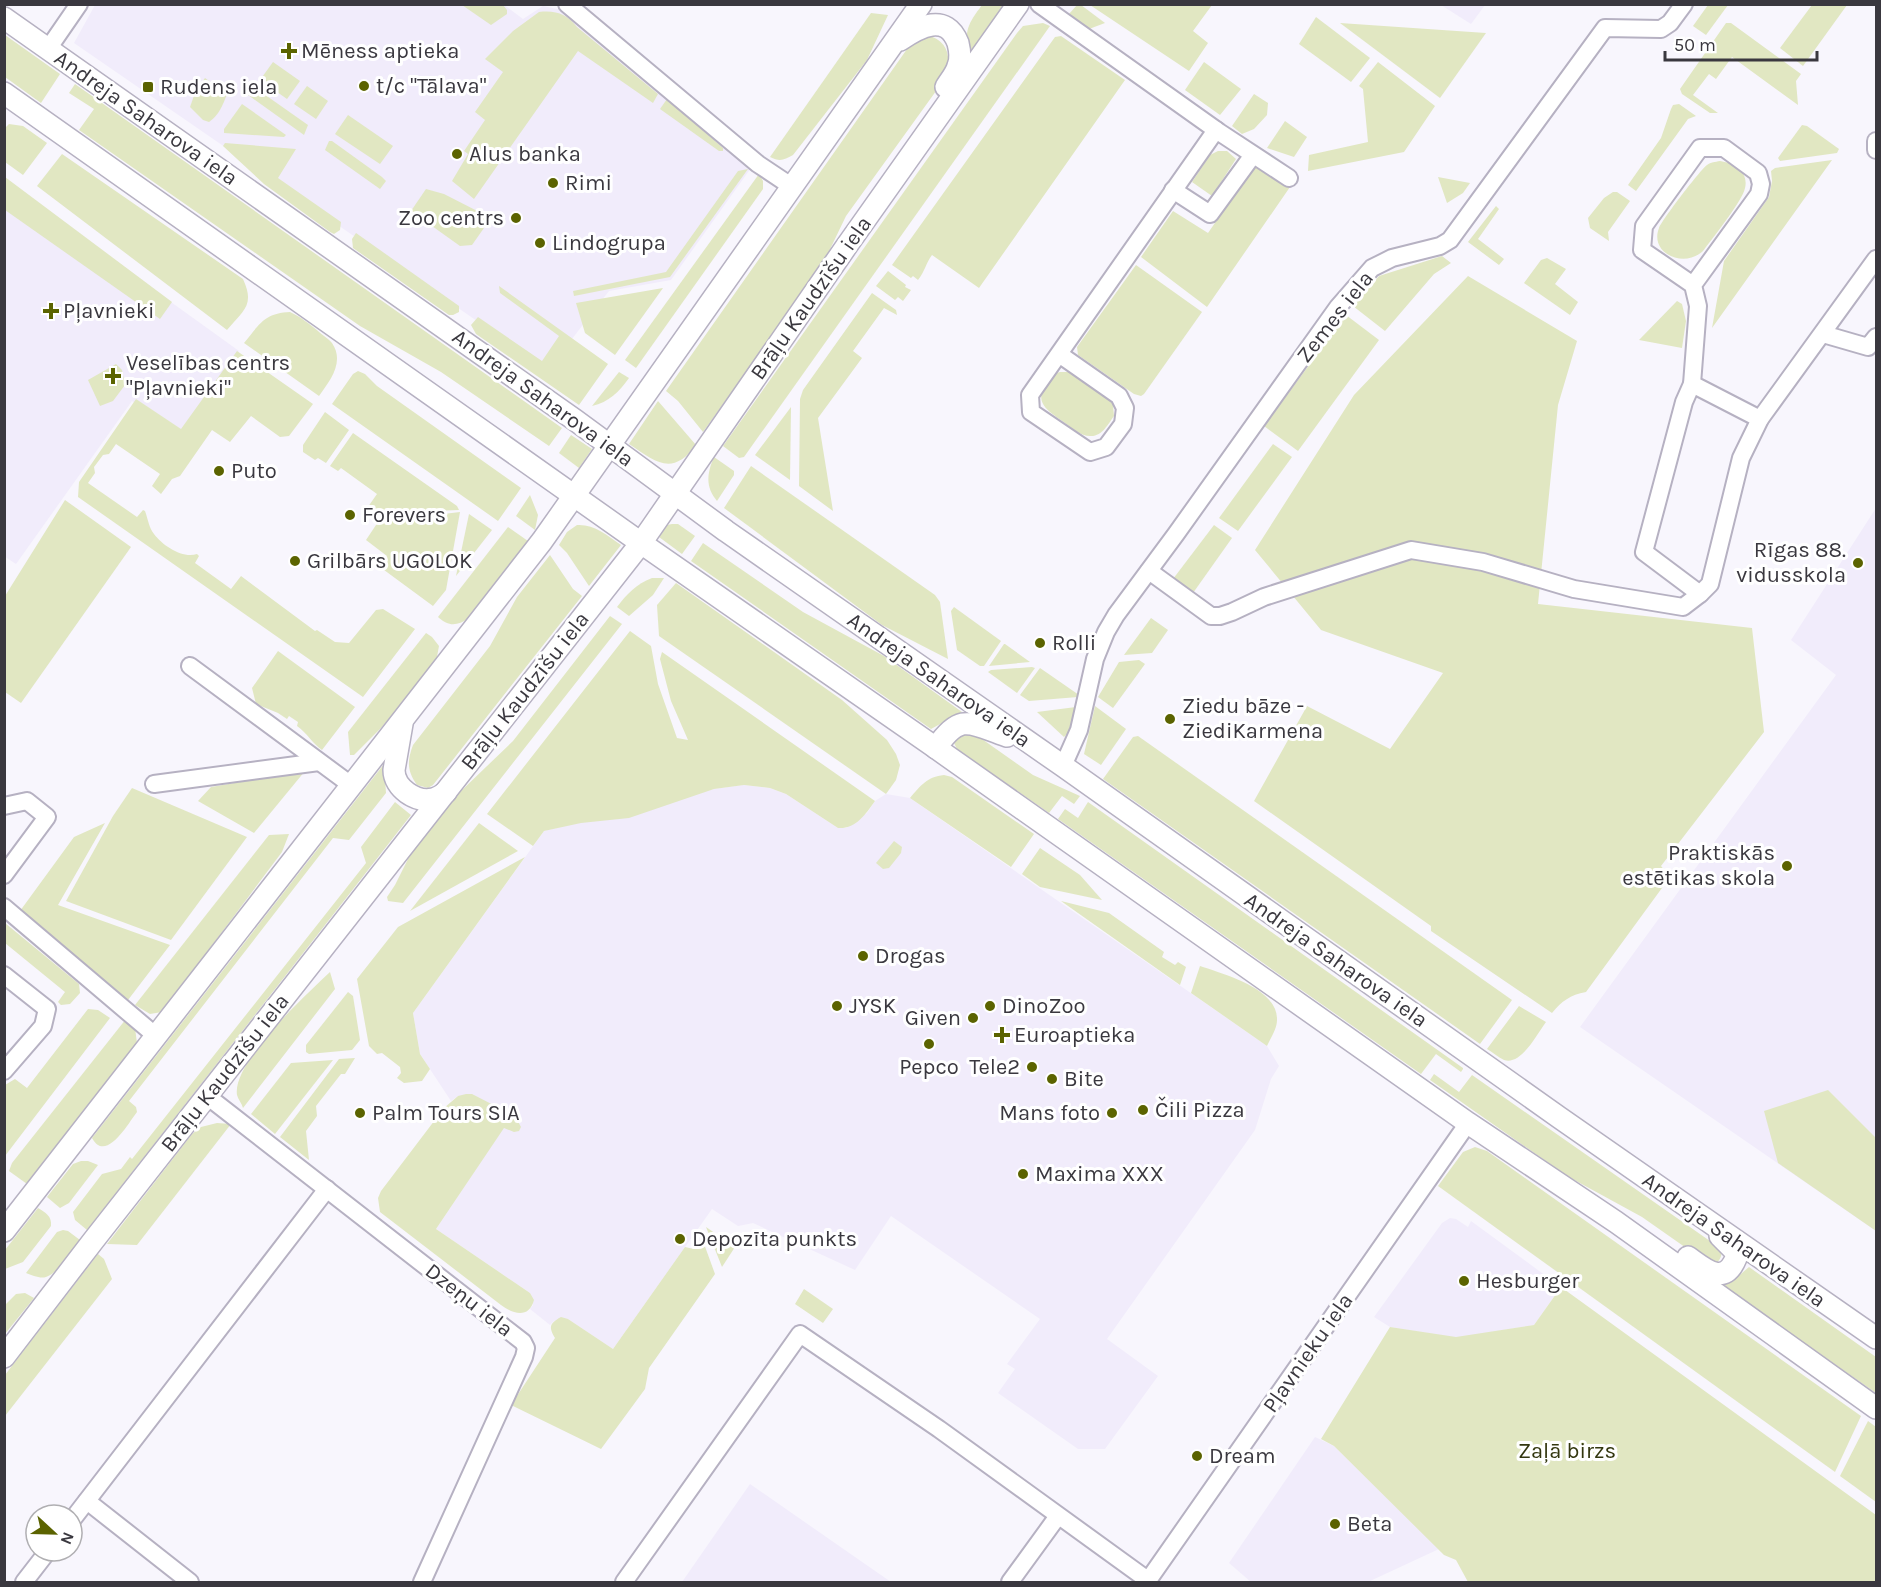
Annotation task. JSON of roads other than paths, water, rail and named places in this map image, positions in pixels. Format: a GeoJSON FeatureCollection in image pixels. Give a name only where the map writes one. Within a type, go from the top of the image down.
{"type":"FeatureCollection","features":[{"type":"Feature","properties":{"kind":"street"},"geometry":{"type":"LineString","coordinates":[[48,49],[79,4]]}},
{"type":"Feature","properties":{"kind":"street"},"geometry":{"type":"LineString","coordinates":[[567,4],[751,158],[791,186]]}},
{"type":"Feature","properties":{"kind":"street"},"geometry":{"type":"LineString","coordinates":[[4,1231],[542,541],[921,4]]}},
{"type":"Feature","properties":{"kind":"street","name":"Brāļu Kaudzīšu iela"},"geometry":{"type":"LineString","coordinates":[[4,1357],[641,543],[1018,4]]}},
{"type":"Feature","properties":{"kind":"street"},"geometry":{"type":"LineString","coordinates":[[1039,4],[1215,130],[1289,178]]}},
{"type":"Feature","properties":{"kind":"street","name":"Zemes iela"},"geometry":{"type":"LineString","coordinates":[[1063,766],[1079,730],[1095,659],[1116,615],[1338,306],[1372,268],[1392,258],[1440,246],[1450,240],[1605,28],[1661,29],[1670,23],[1684,4]]}},
{"type":"Feature","properties":{"kind":"street","name":"Andreja Saharova iela"},"geometry":{"type":"LineString","coordinates":[[4,18],[1876,1338]]}},
{"type":"Feature","properties":{"kind":"street"},"geometry":{"type":"LineString","coordinates":[[848,244],[852,227],[859,213],[959,65],[961,56],[956,38],[951,31],[935,24],[920,27],[892,45]]}},
{"type":"Feature","properties":{"kind":"street"},"geometry":{"type":"LineString","coordinates":[[7,99],[1468,1123],[1616,1222],[1876,1408]]}},
{"type":"Feature","properties":{"kind":"street"},"geometry":{"type":"LineString","coordinates":[[1059,354],[1119,396],[1125,408],[1122,424],[1106,447],[1090,452],[1031,412],[1030,395],[1215,130]]}},
{"type":"Feature","properties":{"kind":"street"},"geometry":{"type":"LineString","coordinates":[[1876,141],[1876,150]]}},
{"type":"Feature","properties":{"kind":"street"},"geometry":{"type":"LineString","coordinates":[[1692,285],[1759,194],[1761,184],[1758,173],[1724,148],[1700,148],[1644,226],[1642,250],[1692,285],[1698,306],[1692,384],[1684,402],[1644,552],[1700,594]]}},
{"type":"Feature","properties":{"kind":"street"},"geometry":{"type":"LineString","coordinates":[[1173,190],[1210,214],[1252,155]]}},
{"type":"Feature","properties":{"kind":"street"},"geometry":{"type":"LineString","coordinates":[[1149,571],[1211,616],[1226,614],[1264,597],[1411,550],[1483,562],[1574,589],[1683,607],[1710,584],[1741,458],[1760,420],[1876,260]]}},
{"type":"Feature","properties":{"kind":"street"},"geometry":{"type":"LineString","coordinates":[[1824,334],[1868,346],[1876,337]]}},
{"type":"Feature","properties":{"kind":"street"},"geometry":{"type":"LineString","coordinates":[[1692,384],[1760,420]]}},
{"type":"Feature","properties":{"kind":"street"},"geometry":{"type":"LineString","coordinates":[[190,666],[351,784]]}},
{"type":"Feature","properties":{"kind":"street"},"geometry":{"type":"LineString","coordinates":[[402,721],[394,770],[394,775],[401,787],[414,797],[430,800],[446,792]]}},
{"type":"Feature","properties":{"kind":"street"},"geometry":{"type":"LineString","coordinates":[[936,748],[946,733],[956,724],[968,723],[1033,745]]}},
{"type":"Feature","properties":{"kind":"street"},"geometry":{"type":"LineString","coordinates":[[154,784],[319,762]]}},
{"type":"Feature","properties":{"kind":"street"},"geometry":{"type":"LineString","coordinates":[[4,806],[27,801],[47,817],[7,867]]}},
{"type":"Feature","properties":{"kind":"street"},"geometry":{"type":"LineString","coordinates":[[4,907],[156,1036]]}},
{"type":"Feature","properties":{"kind":"street"},"geometry":{"type":"LineString","coordinates":[[4,975],[47,1009],[43,1026],[4,1071]]}},
{"type":"Feature","properties":{"kind":"street","name":"Dzeņu iela"},"geometry":{"type":"LineString","coordinates":[[207,1096],[523,1342],[526,1348],[525,1357],[422,1582]]}},
{"type":"Feature","properties":{"kind":"street","name":"Pļavnieku iela"},"geometry":{"type":"LineString","coordinates":[[1148,1582],[1468,1123]]}},
{"type":"Feature","properties":{"kind":"street"},"geometry":{"type":"LineString","coordinates":[[84,1505],[327,1189]]}},
{"type":"Feature","properties":{"kind":"street"},"geometry":{"type":"LineString","coordinates":[[1616,1222],[1647,1228],[1710,1272],[1728,1271],[1736,1258],[1735,1251],[1700,1216]]}},
{"type":"Feature","properties":{"kind":"street"},"geometry":{"type":"LineString","coordinates":[[624,1582],[800,1335],[939,1430],[1148,1582]]}},
{"type":"Feature","properties":{"kind":"street"},"geometry":{"type":"LineString","coordinates":[[87,1501],[186,1581]]}},
{"type":"Feature","properties":{"kind":"street"},"geometry":{"type":"LineString","coordinates":[[1010,1582],[1058,1516]]}},
{"type":"Feature","properties":{"kind":"street"},"geometry":{"type":"LineString","coordinates":[[24,1582],[39,1563]]}},
{"type":"Feature","properties":{"kind":"place","name":"Mēness aptieka"},"geometry":{"type":"Point","coordinates":[289,51]}},
{"type":"Feature","properties":{"kind":"place","name":"t/c \"Tālava\""},"geometry":{"type":"Point","coordinates":[364,86]}},
{"type":"Feature","properties":{"kind":"place","name":"Rudens iela"},"geometry":{"type":"Point","coordinates":[148,87]}},
{"type":"Feature","properties":{"kind":"place","name":"Alus banka"},"geometry":{"type":"Point","coordinates":[457,154]}},
{"type":"Feature","properties":{"kind":"place","name":"Rimi"},"geometry":{"type":"Point","coordinates":[553,183]}},
{"type":"Feature","properties":{"kind":"place","name":"Zoo centrs"},"geometry":{"type":"Point","coordinates":[516,218]}},
{"type":"Feature","properties":{"kind":"place","name":"Lindogrupa"},"geometry":{"type":"Point","coordinates":[540,243]}},
{"type":"Feature","properties":{"kind":"place","name":"Pļavnieki"},"geometry":{"type":"Point","coordinates":[51,311]}},
{"type":"Feature","properties":{"kind":"place","name":"Veselības centrs \"Pļavnieki\""},"geometry":{"type":"Point","coordinates":[113,376]}},
{"type":"Feature","properties":{"kind":"place","name":"Puto"},"geometry":{"type":"Point","coordinates":[219,471]}},
{"type":"Feature","properties":{"kind":"place","name":"Forevers"},"geometry":{"type":"Point","coordinates":[350,515]}},
{"type":"Feature","properties":{"kind":"place","name":"Grilbārs UGOLOK"},"geometry":{"type":"Point","coordinates":[295,561]}},
{"type":"Feature","properties":{"kind":"place","name":"Rīgas 88. vidusskola"},"geometry":{"type":"Point","coordinates":[1858,563]}},
{"type":"Feature","properties":{"kind":"place","name":"Rolli"},"geometry":{"type":"Point","coordinates":[1040,643]}},
{"type":"Feature","properties":{"kind":"place","name":"Ziedu bāze - ZiediKarmena"},"geometry":{"type":"Point","coordinates":[1170,719]}},
{"type":"Feature","properties":{"kind":"place","name":"Praktiskās estētikas skola"},"geometry":{"type":"Point","coordinates":[1787,866]}},
{"type":"Feature","properties":{"kind":"place","name":"Drogas"},"geometry":{"type":"Point","coordinates":[863,956]}},
{"type":"Feature","properties":{"kind":"place","name":"JYSK"},"geometry":{"type":"Point","coordinates":[837,1006]}},
{"type":"Feature","properties":{"kind":"place","name":"DinoZoo"},"geometry":{"type":"Point","coordinates":[990,1006]}},
{"type":"Feature","properties":{"kind":"place","name":"Given"},"geometry":{"type":"Point","coordinates":[973,1018]}},
{"type":"Feature","properties":{"kind":"place","name":"Euroaptieka"},"geometry":{"type":"Point","coordinates":[1002,1035]}},
{"type":"Feature","properties":{"kind":"place","name":"Pepco"},"geometry":{"type":"Point","coordinates":[929,1044]}},
{"type":"Feature","properties":{"kind":"place","name":"Tele2"},"geometry":{"type":"Point","coordinates":[1032,1067]}},
{"type":"Feature","properties":{"kind":"place","name":"Bite"},"geometry":{"type":"Point","coordinates":[1052,1079]}},
{"type":"Feature","properties":{"kind":"place","name":"Čili Pizza"},"geometry":{"type":"Point","coordinates":[1143,1110]}},
{"type":"Feature","properties":{"kind":"place","name":"Palm Tours SIA"},"geometry":{"type":"Point","coordinates":[360,1113]}},
{"type":"Feature","properties":{"kind":"place","name":"Mans foto"},"geometry":{"type":"Point","coordinates":[1112,1113]}},
{"type":"Feature","properties":{"kind":"place","name":"Maxima XXX"},"geometry":{"type":"Point","coordinates":[1023,1174]}},
{"type":"Feature","properties":{"kind":"place","name":"Depozīta punkts"},"geometry":{"type":"Point","coordinates":[680,1239]}},
{"type":"Feature","properties":{"kind":"place","name":"Hesburger"},"geometry":{"type":"Point","coordinates":[1464,1281]}},
{"type":"Feature","properties":{"kind":"place","name":"Dream"},"geometry":{"type":"Point","coordinates":[1197,1456]}},
{"type":"Feature","properties":{"kind":"place","name":"Beta"},"geometry":{"type":"Point","coordinates":[1335,1524]}},
{"type":"Feature","properties":{"kind":"park label","name":"Zaļā birzs"},"geometry":{"type":"Point","coordinates":[1567,1451]}}]}
